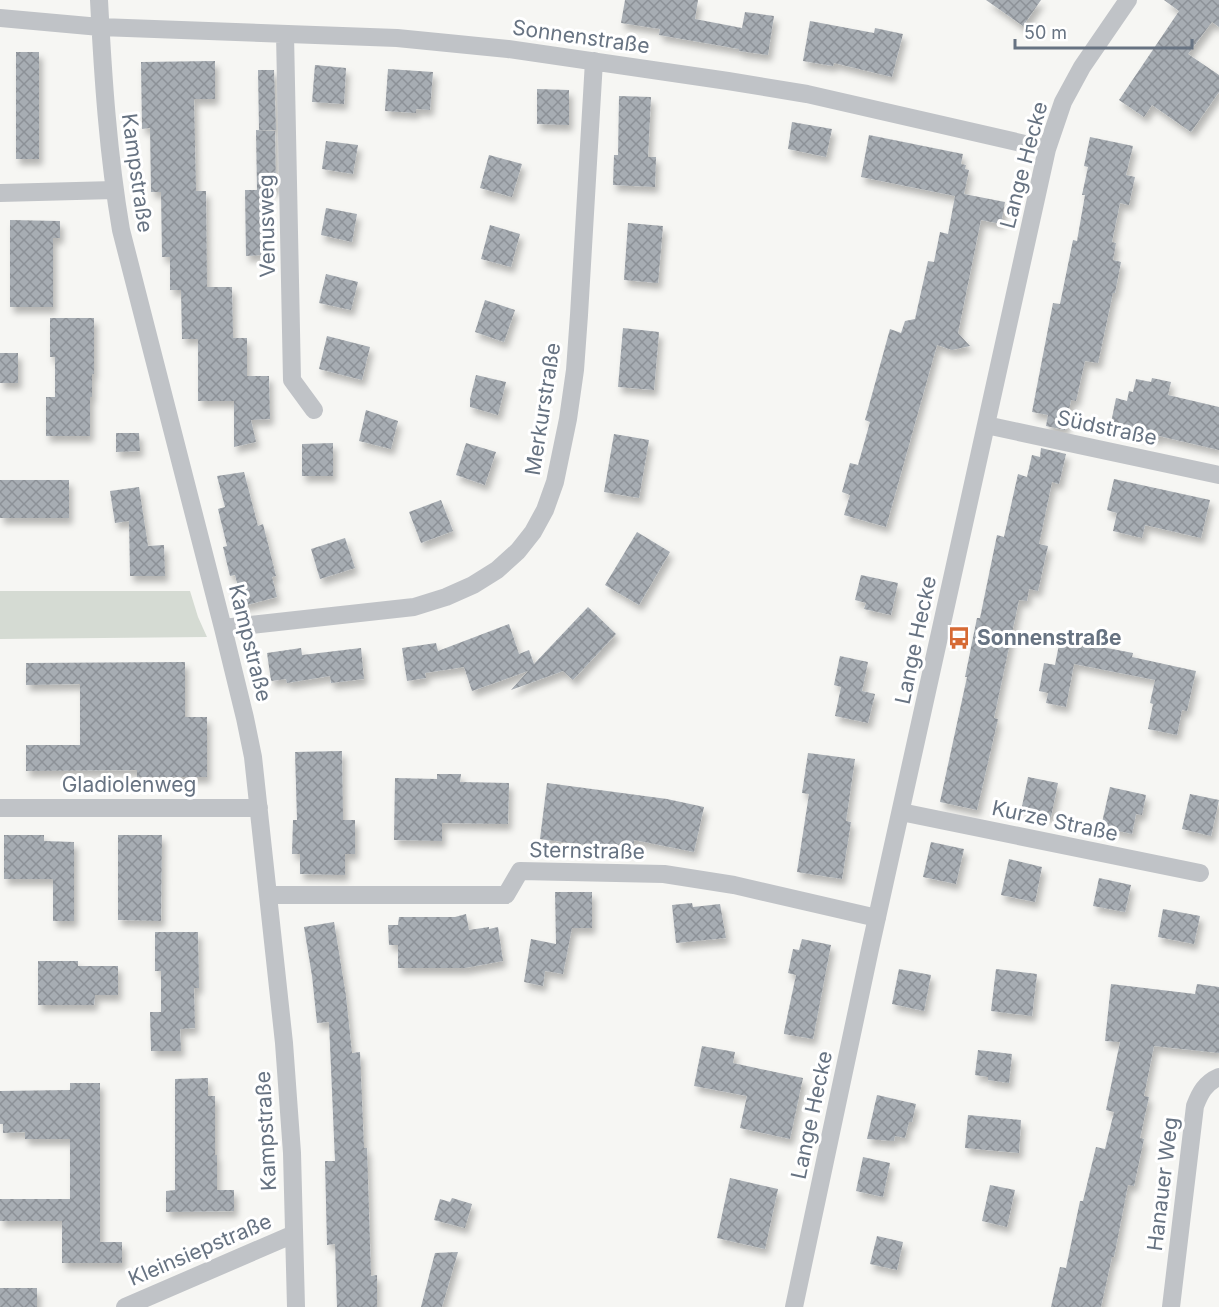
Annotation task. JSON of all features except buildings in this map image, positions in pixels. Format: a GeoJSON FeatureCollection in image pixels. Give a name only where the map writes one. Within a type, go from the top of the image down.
{"type":"FeatureCollection","features":[{"type":"Feature","properties":{"kind":"street","name":"Kampstraße"},"geometry":{"type":"LineString","coordinates":[[99,0],[106,124],[121,230],[223,628],[253,757],[292,1153],[296,1307]]}},
{"type":"Feature","properties":{"kind":"street","name":"Lange Hecke"},"geometry":{"type":"LineString","coordinates":[[794,1307],[877,918],[1047,149],[1063,102],[1082,67],[1128,0]]}},
{"type":"Feature","properties":{"kind":"street","name":"Sonnenstraße"},"geometry":{"type":"LineString","coordinates":[[0,18],[100,27],[397,38],[508,50],[807,94],[1047,149]]}},
{"type":"Feature","properties":{"kind":"street","name":"Venusweg"},"geometry":{"type":"LineString","coordinates":[[285,34],[292,380],[314,410]]}},
{"type":"Feature","properties":{"kind":"street","name":"Merkurstraße"},"geometry":{"type":"LineString","coordinates":[[223,628],[424,604],[473,585],[497,570],[518,551],[533,531],[545,510],[555,482],[570,409],[579,315],[594,61]]}},
{"type":"Feature","properties":{"kind":"street"},"geometry":{"type":"LineString","coordinates":[[0,193],[114,190]]}},
{"type":"Feature","properties":{"kind":"street","name":"Südstraße"},"geometry":{"type":"LineString","coordinates":[[986,425],[1219,475]]}},
{"type":"Feature","properties":{"kind":"street","name":"Gladiolenweg"},"geometry":{"type":"LineString","coordinates":[[0,808],[259,808]]}},
{"type":"Feature","properties":{"kind":"street","name":"Kurze Straße"},"geometry":{"type":"LineString","coordinates":[[901,812],[1200,873]]}},
{"type":"Feature","properties":{"kind":"street","name":"Sternstraße"},"geometry":{"type":"LineString","coordinates":[[268,895],[506,895],[519,871],[664,874],[735,885],[877,918]]}},
{"type":"Feature","properties":{"kind":"street","name":"Hanauer Weg"},"geometry":{"type":"LineString","coordinates":[[1171,1307],[1195,1106],[1205,1085],[1219,1077]]}},
{"type":"Feature","properties":{"kind":"street","name":"Kleinsiepstraße"},"geometry":{"type":"LineString","coordinates":[[124,1307],[294,1234]]}},
{"type":"Feature","properties":{"kind":"shaded area"},"geometry":{"type":"Polygon","coordinates":[[[0,591],[190,591],[207,637],[0,639],[0,591]]]}},
{"type":"Feature","properties":{"kind":"place","name":"Sonnenstraße"},"geometry":{"type":"Point","coordinates":[959,638]}}]}
